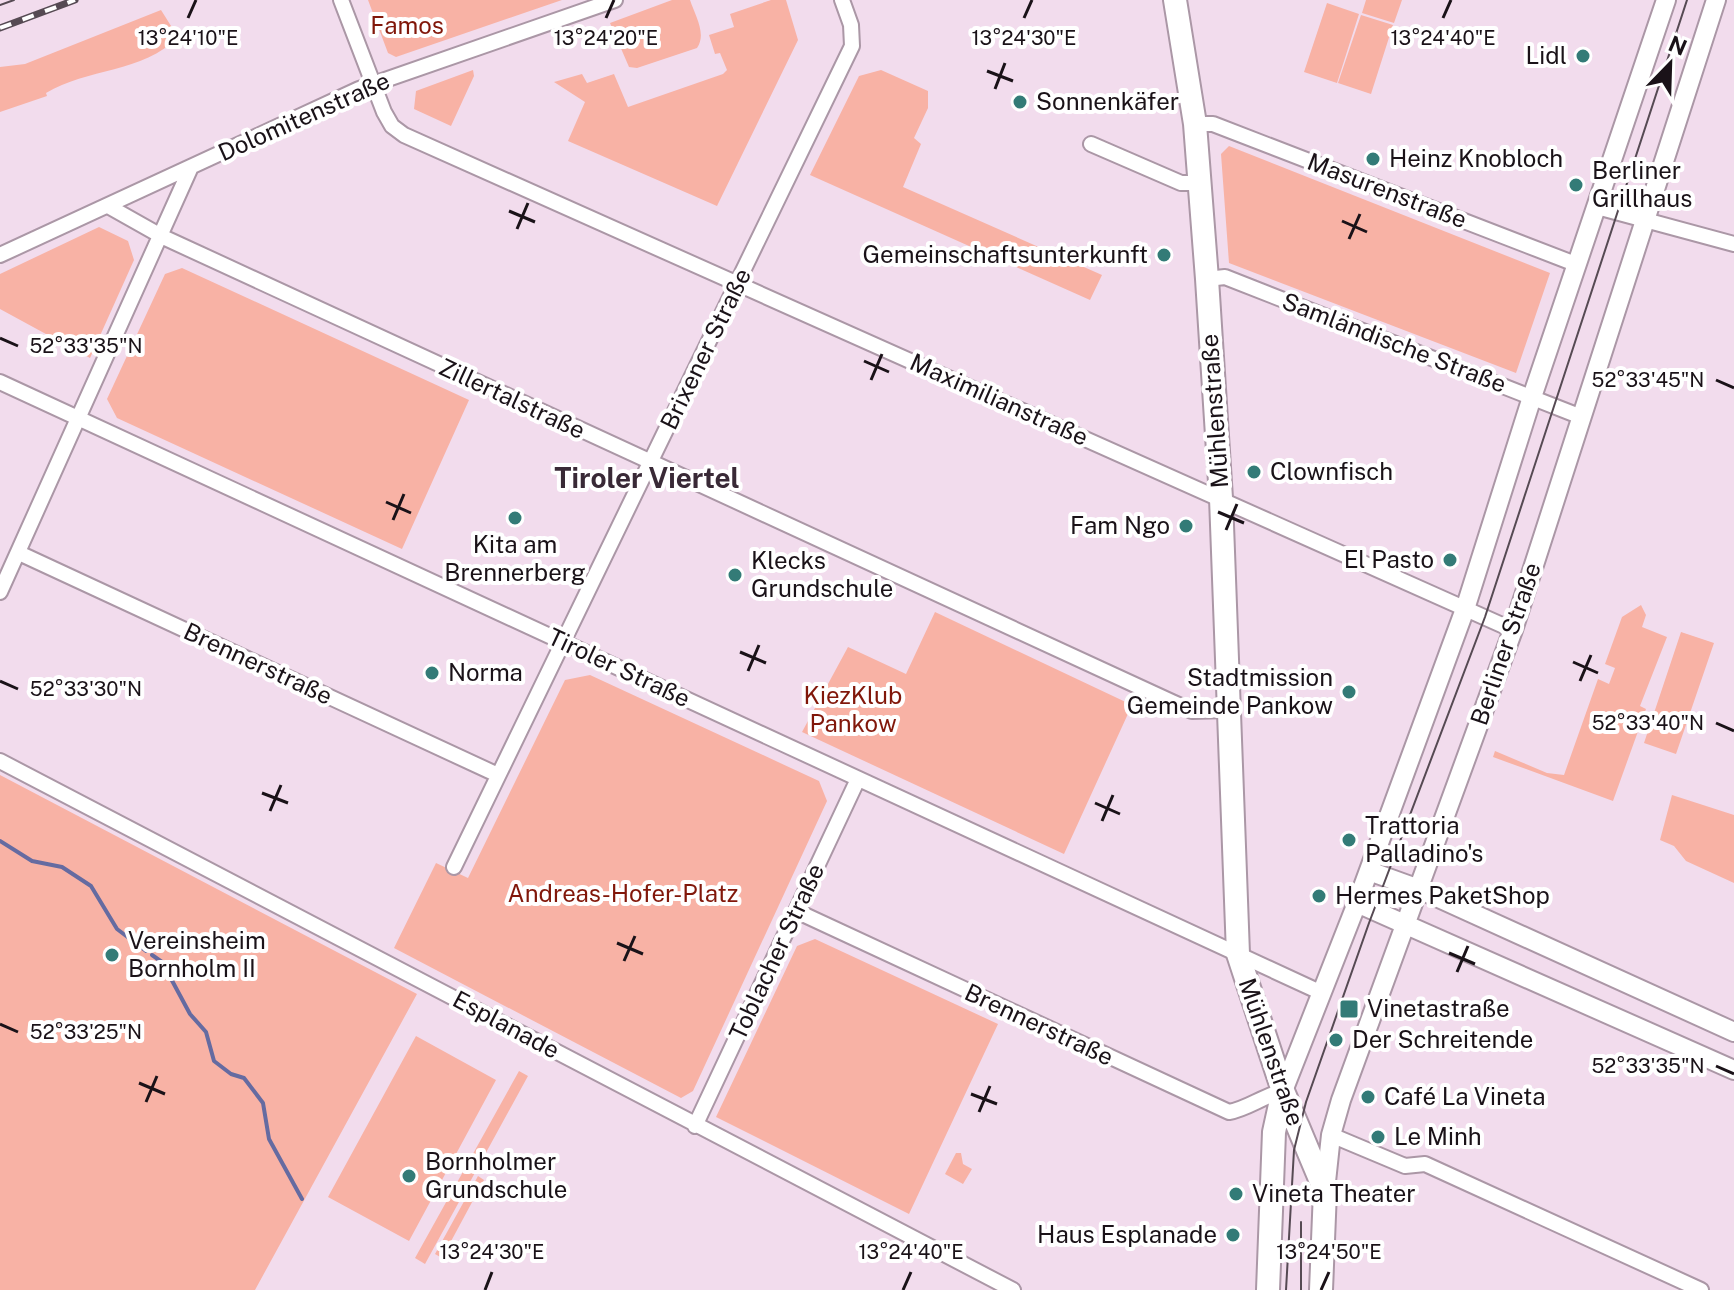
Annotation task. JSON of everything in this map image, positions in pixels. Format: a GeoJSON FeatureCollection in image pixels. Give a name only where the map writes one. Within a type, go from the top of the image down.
{"type":"FeatureCollection","features":[{"type":"Feature","properties":{"kind":"main road","name":"Mühlenstraße"},"geometry":{"type":"LineString","coordinates":[[1175,0],[1195,124],[1207,279],[1221,498],[1238,954],[1283,1091],[1325,1191]]}},
{"type":"Feature","properties":{"kind":"main road","name":"Berliner Straße"},"geometry":{"type":"LineString","coordinates":[[1268,1290],[1274,1132],[1283,1091],[1357,903],[1465,609],[1532,397],[1666,0]]}},
{"type":"Feature","properties":{"kind":"main road","name":"Berliner Straße"},"geometry":{"type":"LineString","coordinates":[[1321,1290],[1331,1135],[1513,630],[1579,416],[1716,0]]}},
{"type":"Feature","properties":{"kind":"main road"},"geometry":{"type":"LineString","coordinates":[[1369,871],[1419,889],[1734,1032]]}},
{"type":"Feature","properties":{"kind":"main road"},"geometry":{"type":"LineString","coordinates":[[1357,903],[1734,1070]]}},
{"type":"Feature","properties":{"kind":"main road"},"geometry":{"type":"LineString","coordinates":[[1639,1028],[1654,995]]}},
{"type":"Feature","properties":{"kind":"street","name":"Maximilianstraße"},"geometry":{"type":"LineString","coordinates":[[341,0],[392,126],[404,135],[1513,630]]}},
{"type":"Feature","properties":{"kind":"street","name":"Dolomitenstraße"},"geometry":{"type":"LineString","coordinates":[[0,255],[374,84],[615,0]]}},
{"type":"Feature","properties":{"kind":"street","name":"Brixener Straße"},"geometry":{"type":"LineString","coordinates":[[454,867],[852,46],[851,25],[842,0]]}},
{"type":"Feature","properties":{"kind":"street","name":"Masurenstraße"},"geometry":{"type":"LineString","coordinates":[[1195,124],[1213,124],[1578,265]]}},
{"type":"Feature","properties":{"kind":"street"},"geometry":{"type":"LineString","coordinates":[[1091,144],[1181,183],[1199,183]]}},
{"type":"Feature","properties":{"kind":"street"},"geometry":{"type":"LineString","coordinates":[[0,592],[163,237],[191,167]]}},
{"type":"Feature","properties":{"kind":"street","name":"Zillertalstraße"},"geometry":{"type":"LineString","coordinates":[[108,206],[163,237],[650,464],[1192,711],[1228,710]]}},
{"type":"Feature","properties":{"kind":"street"},"geometry":{"type":"LineString","coordinates":[[1597,207],[1734,244]]}},
{"type":"Feature","properties":{"kind":"street","name":"Samländische Straße"},"geometry":{"type":"LineString","coordinates":[[1207,279],[1225,277],[1579,416]]}},
{"type":"Feature","properties":{"kind":"street","name":"Tiroler Straße"},"geometry":{"type":"LineString","coordinates":[[0,382],[1238,954]]}},
{"type":"Feature","properties":{"kind":"street","name":"Brennerstraße"},"geometry":{"type":"LineString","coordinates":[[19,553],[498,775]]}},
{"type":"Feature","properties":{"kind":"street","name":"Esplanade"},"geometry":{"type":"LineString","coordinates":[[0,761],[1013,1290]]}},
{"type":"Feature","properties":{"kind":"street","name":"Toblacher Straße"},"geometry":{"type":"LineString","coordinates":[[695,1126],[858,779]]}},
{"type":"Feature","properties":{"kind":"street","name":"Brennerstraße"},"geometry":{"type":"LineString","coordinates":[[796,911],[1229,1112],[1240,1110],[1258,1097],[1283,1091]]}},
{"type":"Feature","properties":{"kind":"street"},"geometry":{"type":"LineString","coordinates":[[1238,954],[1322,993]]}},
{"type":"Feature","properties":{"kind":"street"},"geometry":{"type":"LineString","coordinates":[[1331,1135],[1405,1166],[1425,1164],[1701,1290]]}},
{"type":"Feature","properties":{"kind":"green space","name":"Famos"},"geometry":{"type":"Polygon","coordinates":[[[368,0],[562,0],[396,57],[388,53],[368,0]]]}},
{"type":"Feature","properties":{"kind":"green space"},"geometry":{"type":"Polygon","coordinates":[[[672,0],[690,0],[701,37],[697,48],[637,68],[629,67],[610,23],[672,0]]]}},
{"type":"Feature","properties":{"kind":"green space"},"geometry":{"type":"Polygon","coordinates":[[[771,0],[786,0],[798,40],[717,206],[568,141],[585,102],[554,82],[582,74],[587,83],[614,74],[628,107],[723,74],[727,70],[720,53],[715,54],[709,35],[734,27],[730,14],[771,0]]]}},
{"type":"Feature","properties":{"kind":"green space"},"geometry":{"type":"Polygon","coordinates":[[[1366,0],[1402,0],[1394,23],[1362,13],[1366,0]]]}},
{"type":"Feature","properties":{"kind":"green space"},"geometry":{"type":"Polygon","coordinates":[[[1327,3],[1359,14],[1337,83],[1304,72],[1327,3]]]}},
{"type":"Feature","properties":{"kind":"green space"},"geometry":{"type":"Polygon","coordinates":[[[161,10],[178,37],[164,49],[132,64],[62,85],[46,93],[47,96],[0,112],[0,67],[25,64],[161,10]]]}},
{"type":"Feature","properties":{"kind":"green space"},"geometry":{"type":"Polygon","coordinates":[[[1361,15],[1393,25],[1371,94],[1338,83],[1361,15]]]}},
{"type":"Feature","properties":{"kind":"green space"},"geometry":{"type":"Polygon","coordinates":[[[473,70],[474,76],[451,126],[414,109],[416,91],[473,70]]]}},
{"type":"Feature","properties":{"kind":"green space"},"geometry":{"type":"Polygon","coordinates":[[[881,70],[928,91],[928,108],[914,138],[921,144],[903,187],[1102,275],[1090,300],[810,175],[859,76],[881,70]]]}},
{"type":"Feature","properties":{"kind":"green space"},"geometry":{"type":"Polygon","coordinates":[[[1229,146],[1550,273],[1516,373],[1229,263],[1221,154],[1229,146]]]}},
{"type":"Feature","properties":{"kind":"green space"},"geometry":{"type":"Polygon","coordinates":[[[99,227],[128,241],[134,260],[90,358],[0,309],[0,274],[99,227]]]}},
{"type":"Feature","properties":{"kind":"green space"},"geometry":{"type":"Polygon","coordinates":[[[182,268],[469,400],[402,549],[117,418],[107,399],[165,274],[182,268]]]}},
{"type":"Feature","properties":{"kind":"green space"},"geometry":{"type":"Polygon","coordinates":[[[1641,605],[1646,615],[1642,627],[1667,637],[1640,706],[1646,709],[1613,801],[1493,757],[1495,751],[1547,773],[1564,775],[1598,679],[1609,684],[1615,668],[1605,664],[1622,617],[1641,605]]]}},
{"type":"Feature","properties":{"kind":"green space","name":"KiezKlub Pankow"},"geometry":{"type":"Polygon","coordinates":[[[935,612],[1132,705],[1064,854],[802,732],[848,647],[906,674],[935,612]]]}},
{"type":"Feature","properties":{"kind":"green space"},"geometry":{"type":"Polygon","coordinates":[[[1681,632],[1714,643],[1676,754],[1644,743],[1681,632]]]}},
{"type":"Feature","properties":{"kind":"green space","name":"Andreas-Hofer-Platz"},"geometry":{"type":"Polygon","coordinates":[[[590,675],[819,781],[827,801],[693,1091],[681,1098],[394,948],[436,863],[468,878],[565,680],[590,675]]]}},
{"type":"Feature","properties":{"kind":"green space"},"geometry":{"type":"Polygon","coordinates":[[[0,775],[417,994],[255,1290],[0,1290],[0,775]]]}},
{"type":"Feature","properties":{"kind":"green space"},"geometry":{"type":"Polygon","coordinates":[[[1672,795],[1734,815],[1734,883],[1686,861],[1674,846],[1660,840],[1672,795]]]}},
{"type":"Feature","properties":{"kind":"green space"},"geometry":{"type":"Polygon","coordinates":[[[815,939],[998,1024],[909,1214],[716,1117],[797,946],[815,939]]]}},
{"type":"Feature","properties":{"kind":"green space"},"geometry":{"type":"Polygon","coordinates":[[[416,1036],[496,1080],[409,1241],[328,1197],[416,1036]]]}},
{"type":"Feature","properties":{"kind":"green space"},"geometry":{"type":"Polygon","coordinates":[[[519,1071],[528,1076],[425,1264],[415,1258],[519,1071]]]}},
{"type":"Feature","properties":{"kind":"green space"},"geometry":{"type":"Polygon","coordinates":[[[956,1153],[961,1153],[963,1164],[972,1169],[963,1184],[945,1174],[956,1153]]]}},
{"type":"Feature","properties":{"kind":"green space"},"geometry":{"type":"Polygon","coordinates":[[[478,1176],[484,1180],[442,1258],[435,1254],[478,1176]]]}},
{"type":"Feature","properties":{"kind":"waterway"},"geometry":{"type":"LineString","coordinates":[[0,841],[32,861],[62,867],[91,886],[117,929],[146,951]]}},
{"type":"Feature","properties":{"kind":"waterway"},"geometry":{"type":"LineString","coordinates":[[152,955],[162,962],[190,1014],[206,1032],[214,1061],[231,1074],[244,1078],[263,1103],[269,1139],[302,1199]]}},
{"type":"Feature","properties":{"kind":"tram line"},"geometry":{"type":"LineString","coordinates":[[0,5],[14,0]]}},
{"type":"Feature","properties":{"kind":"tram line"},"geometry":{"type":"LineString","coordinates":[[1286,1290],[1294,1150],[1306,1102],[1369,923],[1485,617],[1687,0]]}},
{"type":"Feature","properties":{"kind":"tram line"},"geometry":{"type":"LineString","coordinates":[[1301,1222],[1301,1290]]}},
{"type":"Feature","properties":{"kind":"railway"},"geometry":{"type":"LineString","coordinates":[[0,28],[75,0]]}},
{"type":"Feature","properties":{"kind":"place","name":"Lidl"},"geometry":{"type":"Point","coordinates":[1583,56]}},
{"type":"Feature","properties":{"kind":"place","name":"Sonnenkäfer"},"geometry":{"type":"Point","coordinates":[1020,102]}},
{"type":"Feature","properties":{"kind":"place","name":"Heinz Knobloch"},"geometry":{"type":"Point","coordinates":[1373,159]}},
{"type":"Feature","properties":{"kind":"place","name":"Berliner Grillhaus"},"geometry":{"type":"Point","coordinates":[1576,185]}},
{"type":"Feature","properties":{"kind":"place","name":"Gemeinschaftsunterkunft"},"geometry":{"type":"Point","coordinates":[1164,255]}},
{"type":"Feature","properties":{"kind":"place","name":"Clownfisch"},"geometry":{"type":"Point","coordinates":[1254,472]}},
{"type":"Feature","properties":{"kind":"place","name":"Kita am Brennerberg"},"geometry":{"type":"Point","coordinates":[515,518]}},
{"type":"Feature","properties":{"kind":"place","name":"Fam Ngo"},"geometry":{"type":"Point","coordinates":[1186,526]}},
{"type":"Feature","properties":{"kind":"place","name":"El Pasto"},"geometry":{"type":"Point","coordinates":[1450,560]}},
{"type":"Feature","properties":{"kind":"place","name":"Klecks Grundschule"},"geometry":{"type":"Point","coordinates":[735,575]}},
{"type":"Feature","properties":{"kind":"place","name":"Norma"},"geometry":{"type":"Point","coordinates":[432,673]}},
{"type":"Feature","properties":{"kind":"place","name":"Stadtmission Gemeinde Pankow"},"geometry":{"type":"Point","coordinates":[1349,692]}},
{"type":"Feature","properties":{"kind":"place","name":"Trattoria Palladino's"},"geometry":{"type":"Point","coordinates":[1349,840]}},
{"type":"Feature","properties":{"kind":"place","name":"Hermes PaketShop"},"geometry":{"type":"Point","coordinates":[1319,896]}},
{"type":"Feature","properties":{"kind":"place","name":"Vereinsheim Bornholm II"},"geometry":{"type":"Point","coordinates":[112,955]}},
{"type":"Feature","properties":{"kind":"place","name":"Vinetastraße"},"geometry":{"type":"Point","coordinates":[1349,1009]}},
{"type":"Feature","properties":{"kind":"place","name":"Der Schreitende"},"geometry":{"type":"Point","coordinates":[1336,1040]}},
{"type":"Feature","properties":{"kind":"place","name":"Café La Vineta"},"geometry":{"type":"Point","coordinates":[1368,1097]}},
{"type":"Feature","properties":{"kind":"place","name":"Le Minh"},"geometry":{"type":"Point","coordinates":[1378,1137]}},
{"type":"Feature","properties":{"kind":"place","name":"Bornholmer Grundschule"},"geometry":{"type":"Point","coordinates":[409,1176]}},
{"type":"Feature","properties":{"kind":"place","name":"Vineta Theater"},"geometry":{"type":"Point","coordinates":[1236,1194]}},
{"type":"Feature","properties":{"kind":"place","name":"Haus Esplanade"},"geometry":{"type":"Point","coordinates":[1233,1235]}},
{"type":"Feature","properties":{"kind":"district","name":"Tiroler Viertel"},"geometry":{"type":"Point","coordinates":[647,478]}}]}
